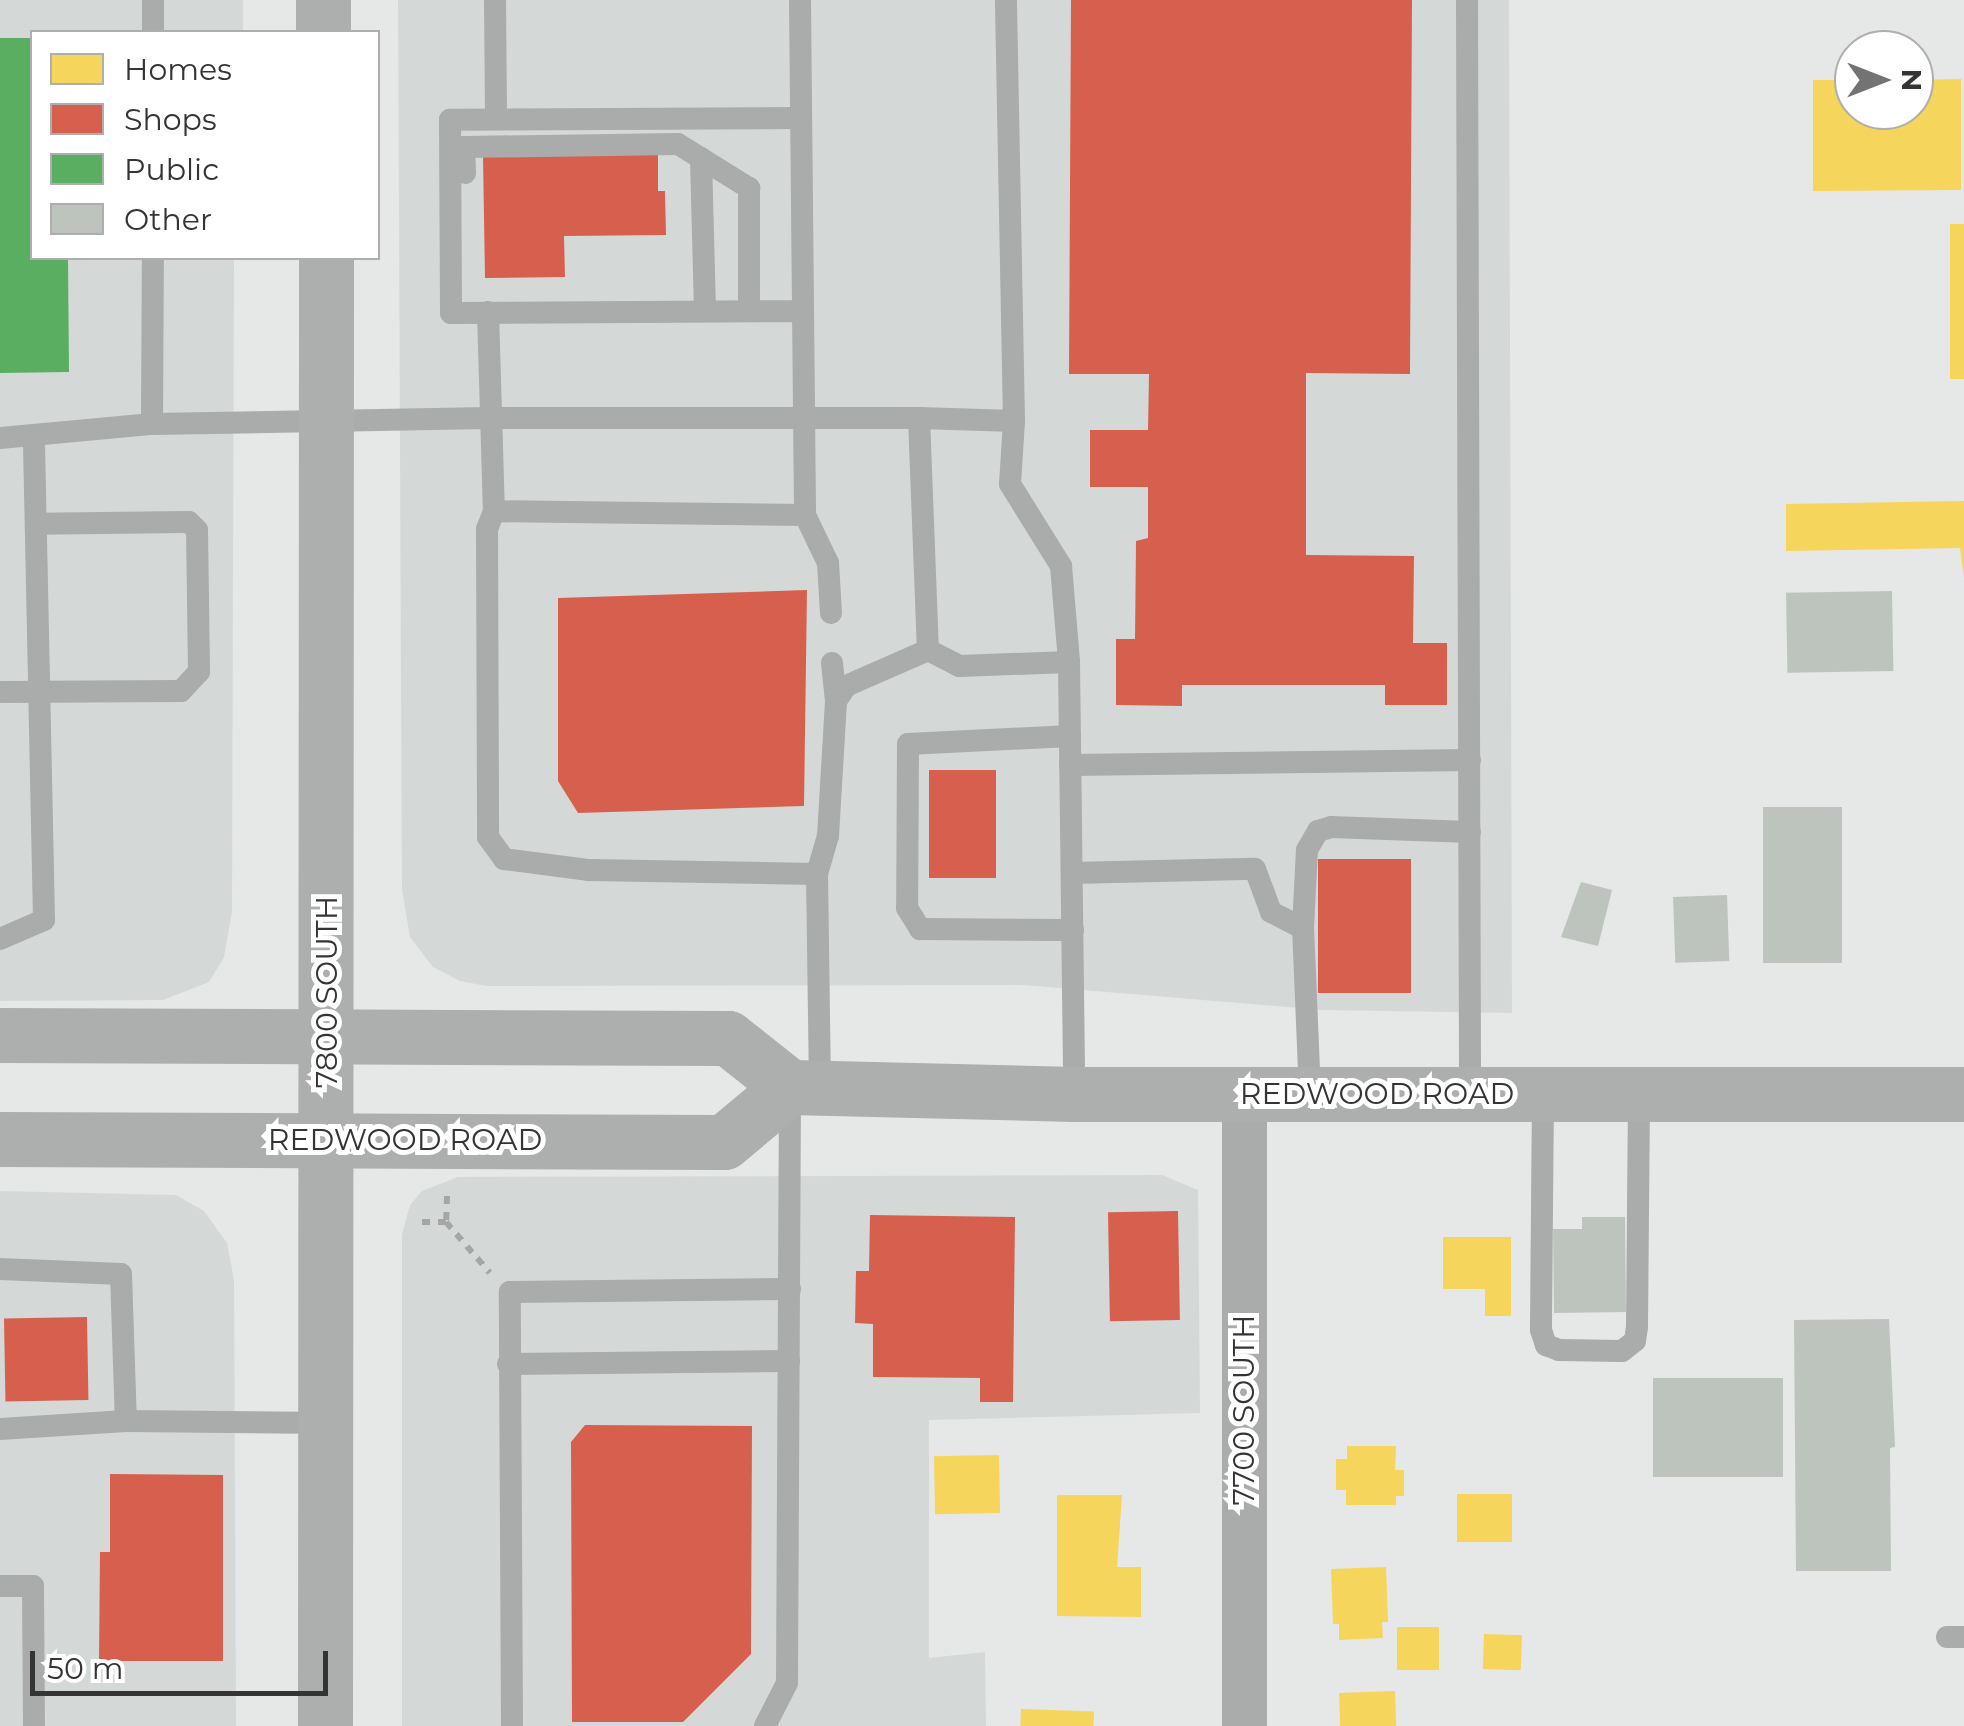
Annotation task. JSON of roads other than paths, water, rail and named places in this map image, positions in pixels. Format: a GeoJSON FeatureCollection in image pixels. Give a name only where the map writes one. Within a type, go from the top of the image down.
{"type":"FeatureCollection","features":[{"type":"Feature","properties":{"kind":"main road"},"geometry":{"type":"LineString","coordinates":[[323,0],[323,30]]}},
{"type":"Feature","properties":{"kind":"main road","name":"7800 SOUTH"},"geometry":{"type":"LineString","coordinates":[[325,1726],[326,260]]}},
{"type":"Feature","properties":{"kind":"main road"},"geometry":{"type":"LineString","coordinates":[[0,1034],[728,1038],[805,1087]]}},
{"type":"Feature","properties":{"kind":"main road","name":"REDWOOD ROAD"},"geometry":{"type":"LineString","coordinates":[[0,1139],[724,1142],[805,1087],[1074,1094],[1964,1094]]}},
{"type":"Feature","properties":{"kind":"street","name":"7700 SOUTH"},"geometry":{"type":"LineString","coordinates":[[1244,1094],[1244,1726]]}},
{"type":"Feature","properties":{"kind":"lane"},"geometry":{"type":"LineString","coordinates":[[153,0],[153,30]]}},
{"type":"Feature","properties":{"kind":"lane"},"geometry":{"type":"LineString","coordinates":[[496,0],[496,119]]}},
{"type":"Feature","properties":{"kind":"lane"},"geometry":{"type":"LineString","coordinates":[[800,0],[805,515],[828,562],[831,613]]}},
{"type":"Feature","properties":{"kind":"lane"},"geometry":{"type":"LineString","coordinates":[[1006,0],[1014,420],[1010,484],[1061,566],[1069,662],[1074,1094]]}},
{"type":"Feature","properties":{"kind":"lane"},"geometry":{"type":"LineString","coordinates":[[1467,0],[1470,1094]]}},
{"type":"Feature","properties":{"kind":"lane"},"geometry":{"type":"LineString","coordinates":[[800,118],[450,120],[450,313],[802,311]]}},
{"type":"Feature","properties":{"kind":"lane"},"geometry":{"type":"LineString","coordinates":[[750,311],[750,188],[678,144],[464,147],[494,511],[487,529],[488,837],[504,858],[589,870],[817,874]]}},
{"type":"Feature","properties":{"kind":"lane"},"geometry":{"type":"LineString","coordinates":[[701,158],[705,311]]}},
{"type":"Feature","properties":{"kind":"lane"},"geometry":{"type":"LineString","coordinates":[[152,260],[152,424]]}},
{"type":"Feature","properties":{"kind":"lane"},"geometry":{"type":"LineString","coordinates":[[0,438],[152,424],[489,418],[1014,420]]}},
{"type":"Feature","properties":{"kind":"lane"},"geometry":{"type":"LineString","coordinates":[[919,418],[928,650]]}},
{"type":"Feature","properties":{"kind":"lane"},"geometry":{"type":"LineString","coordinates":[[0,939],[44,920],[34,436]]}},
{"type":"Feature","properties":{"kind":"lane"},"geometry":{"type":"LineString","coordinates":[[494,511],[805,515]]}},
{"type":"Feature","properties":{"kind":"lane"},"geometry":{"type":"LineString","coordinates":[[0,692],[180,692],[199,672],[197,530],[189,522],[36,524]]}},
{"type":"Feature","properties":{"kind":"lane"},"geometry":{"type":"LineString","coordinates":[[928,650],[960,666],[1069,662]]}},
{"type":"Feature","properties":{"kind":"lane"},"geometry":{"type":"LineString","coordinates":[[836,700],[846,686],[928,650]]}},
{"type":"Feature","properties":{"kind":"lane"},"geometry":{"type":"LineString","coordinates":[[764,1726],[787,1683],[790,1289],[817,874],[828,836],[836,700],[832,663]]}},
{"type":"Feature","properties":{"kind":"lane"},"geometry":{"type":"LineString","coordinates":[[1070,736],[908,744],[908,908],[920,929],[1073,930]]}},
{"type":"Feature","properties":{"kind":"lane"},"geometry":{"type":"LineString","coordinates":[[1070,765],[1470,760]]}},
{"type":"Feature","properties":{"kind":"lane"},"geometry":{"type":"LineString","coordinates":[[1310,1094],[1303,928],[1307,850],[1318,831],[1331,827],[1470,832]]}},
{"type":"Feature","properties":{"kind":"lane"},"geometry":{"type":"LineString","coordinates":[[1072,873],[1255,869],[1271,912],[1303,928]]}},
{"type":"Feature","properties":{"kind":"lane"},"geometry":{"type":"LineString","coordinates":[[1543,1094],[1541,1330],[1546,1345],[1559,1350],[1622,1351],[1636,1341],[1638,1326],[1640,1094]]}},
{"type":"Feature","properties":{"kind":"lane"},"geometry":{"type":"LineString","coordinates":[[0,1269],[122,1274],[126,1422]]}},
{"type":"Feature","properties":{"kind":"lane"},"geometry":{"type":"LineString","coordinates":[[512,1726],[510,1292],[790,1289]]}},
{"type":"Feature","properties":{"kind":"lane"},"geometry":{"type":"LineString","coordinates":[[508,1364],[789,1361]]}},
{"type":"Feature","properties":{"kind":"lane"},"geometry":{"type":"LineString","coordinates":[[0,1428],[126,1422],[327,1423]]}},
{"type":"Feature","properties":{"kind":"lane"},"geometry":{"type":"LineString","coordinates":[[0,1586],[32,1586],[34,1726]]}}]}
